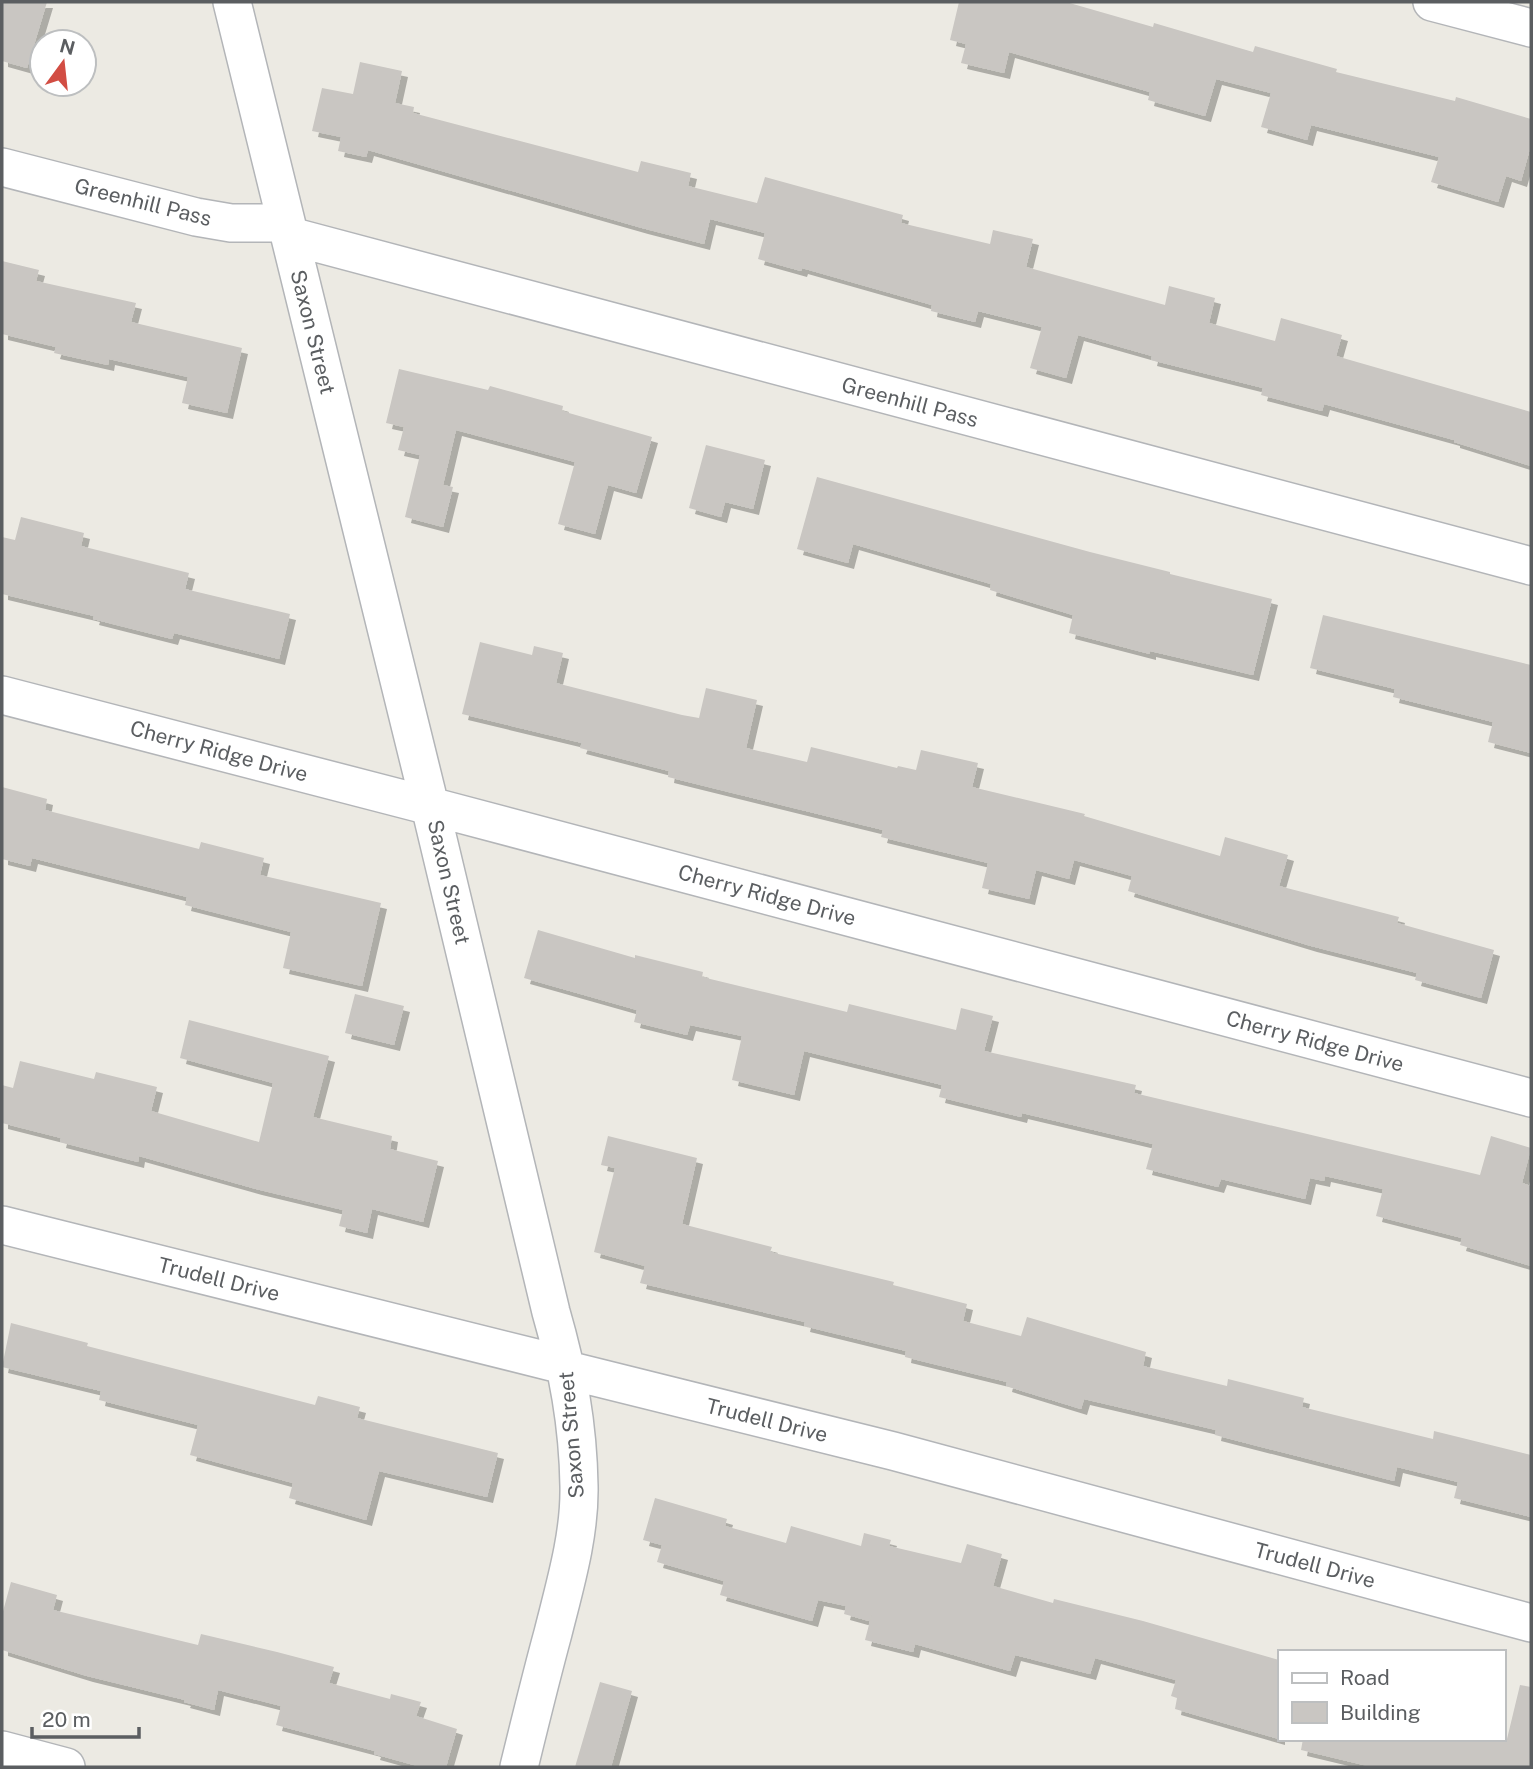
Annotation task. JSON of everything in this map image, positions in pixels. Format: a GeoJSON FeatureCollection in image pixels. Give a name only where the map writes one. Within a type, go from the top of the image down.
{"type":"FeatureCollection","features":[{"type":"Feature","properties":{"kind":"street","name":"Saxon Street"},"geometry":{"type":"LineString","coordinates":[[232,2],[430,806],[573,1402],[579,1488],[574,1537],[564,1598],[519,1767]]}},
{"type":"Feature","properties":{"kind":"street"},"geometry":{"type":"LineString","coordinates":[[1433,2],[1531,28]]}},
{"type":"Feature","properties":{"kind":"street","name":"Greenhill Pass"},"geometry":{"type":"LineString","coordinates":[[2,167],[196,217],[288,230],[1531,566]]}},
{"type":"Feature","properties":{"kind":"street","name":"Cherry Ridge Drive"},"geometry":{"type":"LineString","coordinates":[[2,695],[1531,1098]]}},
{"type":"Feature","properties":{"kind":"street","name":"Trudell Drive"},"geometry":{"type":"LineString","coordinates":[[2,1225],[556,1363],[567,1370],[893,1451],[1531,1623]]}},
{"type":"Feature","properties":{"kind":"street"},"geometry":{"type":"LineString","coordinates":[[2,1750],[66,1767]]}},
{"type":"Feature","properties":{"kind":"building"},"geometry":{"type":"Polygon","coordinates":[[[2,2],[47,2],[39,28],[28,28],[27,68],[2,61],[2,2]]]}},
{"type":"Feature","properties":{"kind":"building"},"geometry":{"type":"Polygon","coordinates":[[[959,2],[1066,2],[1153,27],[1154,23],[1253,52],[1255,46],[1337,69],[1336,72],[1455,101],[1456,97],[1531,119],[1531,145],[1521,181],[1506,176],[1498,202],[1431,182],[1439,157],[1311,125],[1307,140],[1261,127],[1271,93],[1216,79],[1205,116],[1148,100],[1150,92],[1009,52],[1004,73],[961,63],[966,44],[950,40],[959,2]]]}},
{"type":"Feature","properties":{"kind":"building"},"geometry":{"type":"Polygon","coordinates":[[[360,62],[402,71],[395,103],[414,107],[413,113],[638,172],[641,161],[691,173],[688,186],[757,203],[765,177],[903,215],[901,223],[990,244],[993,230],[1033,239],[1026,267],[1165,305],[1169,286],[1215,298],[1209,323],[1275,341],[1281,318],[1342,335],[1336,356],[1531,412],[1531,466],[1454,440],[1324,404],[1322,411],[1261,395],[1263,388],[1151,360],[1152,356],[1078,335],[1066,378],[1030,368],[1042,327],[978,311],[975,322],[931,311],[932,305],[802,268],[801,271],[758,259],[765,233],[710,219],[704,244],[368,150],[366,157],[338,151],[341,137],[312,131],[322,88],[353,94],[360,62]]]}},
{"type":"Feature","properties":{"kind":"building"},"geometry":{"type":"Polygon","coordinates":[[[2,261],[39,270],[36,281],[136,303],[131,322],[242,348],[227,413],[182,403],[188,377],[109,359],[108,365],[54,353],[56,347],[2,334],[2,261]]]}},
{"type":"Feature","properties":{"kind":"building"},"geometry":{"type":"Polygon","coordinates":[[[399,369],[488,390],[490,386],[563,406],[562,411],[652,437],[636,493],[608,485],[595,534],[558,524],[575,462],[456,430],[443,485],[453,487],[443,527],[405,517],[420,455],[398,450],[404,427],[386,423],[399,369]]]}},
{"type":"Feature","properties":{"kind":"building"},"geometry":{"type":"Polygon","coordinates":[[[706,445],[765,460],[753,509],[725,502],[721,517],[689,508],[706,445]]]}},
{"type":"Feature","properties":{"kind":"building"},"geometry":{"type":"Polygon","coordinates":[[[817,477],[1170,574],[1272,599],[1253,675],[1150,651],[1150,654],[1069,633],[1073,615],[990,590],[991,584],[853,544],[848,563],[797,549],[817,477]]]}},
{"type":"Feature","properties":{"kind":"building"},"geometry":{"type":"Polygon","coordinates":[[[21,517],[84,533],[81,546],[189,573],[185,589],[290,614],[279,659],[174,633],[172,639],[93,619],[94,616],[2,594],[2,537],[15,540],[21,517]]]}},
{"type":"Feature","properties":{"kind":"building"},"geometry":{"type":"Polygon","coordinates":[[[1323,615],[1531,665],[1531,753],[1488,742],[1493,722],[1393,697],[1395,689],[1310,668],[1323,615]]]}},
{"type":"Feature","properties":{"kind":"building"},"geometry":{"type":"Polygon","coordinates":[[[480,642],[532,655],[534,646],[563,653],[556,683],[682,715],[699,718],[706,688],[757,700],[746,748],[807,762],[811,747],[897,768],[916,770],[921,750],[978,763],[972,787],[1085,814],[1084,816],[1220,856],[1225,837],[1288,855],[1279,886],[1399,917],[1397,923],[1494,950],[1481,998],[1415,980],[1417,973],[1311,946],[1128,891],[1132,876],[1074,860],[1069,879],[1036,870],[1029,899],[982,888],[988,863],[881,837],[883,830],[668,777],[669,771],[580,748],[582,743],[462,714],[480,642]]]}},
{"type":"Feature","properties":{"kind":"building"},"geometry":{"type":"Polygon","coordinates":[[[2,787],[47,799],[45,810],[199,849],[201,842],[264,858],[260,875],[381,903],[362,986],[283,968],[291,932],[185,905],[187,897],[32,858],[30,866],[2,859],[2,787]]]}},
{"type":"Feature","properties":{"kind":"building"},"geometry":{"type":"Polygon","coordinates":[[[538,930],[635,958],[635,955],[703,972],[702,977],[847,1012],[849,1004],[956,1030],[961,1008],[993,1016],[984,1051],[1136,1085],[1134,1093],[1480,1175],[1491,1136],[1531,1148],[1522,1183],[1531,1186],[1531,1266],[1460,1245],[1462,1238],[1376,1216],[1383,1189],[1325,1176],[1324,1181],[1310,1178],[1305,1199],[1221,1179],[1218,1187],[1146,1169],[1153,1144],[1022,1113],[1021,1117],[939,1097],[942,1085],[804,1051],[794,1095],[732,1080],[742,1036],[690,1025],[687,1035],[634,1022],[637,1010],[524,978],[538,930]]]}},
{"type":"Feature","properties":{"kind":"building"},"geometry":{"type":"Polygon","coordinates":[[[355,994],[404,1006],[394,1045],[345,1033],[355,994]]]}},
{"type":"Feature","properties":{"kind":"building"},"geometry":{"type":"Polygon","coordinates":[[[189,1020],[329,1056],[313,1117],[392,1136],[390,1149],[438,1161],[423,1222],[372,1209],[367,1233],[339,1226],[343,1210],[139,1156],[138,1162],[60,1142],[61,1138],[2,1123],[2,1085],[13,1088],[20,1061],[94,1079],[96,1072],[157,1087],[151,1111],[259,1142],[273,1083],[180,1058],[189,1020]]]}},
{"type":"Feature","properties":{"kind":"building"},"geometry":{"type":"Polygon","coordinates":[[[608,1136],[697,1158],[682,1224],[772,1247],[770,1252],[894,1282],[893,1285],[967,1304],[963,1321],[1021,1336],[1027,1317],[1146,1352],[1143,1366],[1227,1386],[1228,1379],[1304,1398],[1302,1407],[1433,1439],[1434,1431],[1531,1455],[1531,1517],[1454,1498],[1458,1482],[1397,1467],[1394,1481],[1215,1435],[1216,1430],[1084,1399],[1081,1409],[1006,1386],[1007,1382],[905,1357],[906,1351],[804,1326],[805,1322],[640,1283],[645,1266],[594,1252],[615,1168],[601,1165],[608,1136]]]}},
{"type":"Feature","properties":{"kind":"building"},"geometry":{"type":"Polygon","coordinates":[[[11,1323],[88,1343],[87,1346],[315,1405],[318,1396],[360,1407],[357,1418],[498,1453],[487,1497],[379,1471],[366,1520],[289,1498],[293,1483],[190,1455],[198,1425],[99,1400],[101,1391],[2,1367],[11,1323]]]}},
{"type":"Feature","properties":{"kind":"building"},"geometry":{"type":"Polygon","coordinates":[[[655,1498],[727,1519],[725,1526],[786,1543],[791,1526],[861,1546],[864,1533],[891,1540],[889,1546],[961,1563],[967,1544],[1002,1554],[993,1586],[1053,1603],[1054,1599],[1143,1621],[1278,1660],[1278,1739],[1175,1709],[1177,1698],[1171,1696],[1176,1680],[1095,1658],[1090,1674],[1015,1655],[1010,1671],[915,1644],[913,1652],[865,1640],[872,1613],[869,1621],[844,1614],[846,1606],[818,1600],[812,1621],[720,1595],[724,1581],[657,1562],[662,1545],[643,1540],[655,1498]]]}},
{"type":"Feature","properties":{"kind":"building"},"geometry":{"type":"Polygon","coordinates":[[[11,1582],[57,1595],[53,1610],[198,1645],[201,1634],[277,1652],[334,1667],[329,1683],[390,1699],[391,1694],[421,1702],[416,1716],[457,1729],[446,1767],[421,1767],[374,1754],[375,1751],[276,1725],[281,1706],[218,1690],[214,1710],[2,1650],[2,1615],[11,1582]]]}},
{"type":"Feature","properties":{"kind":"building"},"geometry":{"type":"Polygon","coordinates":[[[600,1682],[632,1691],[611,1767],[575,1767],[600,1682]]]}},
{"type":"Feature","properties":{"kind":"building"},"geometry":{"type":"Polygon","coordinates":[[[1520,1685],[1531,1687],[1531,1767],[1372,1767],[1301,1750],[1303,1741],[1507,1739],[1520,1685]]]}}]}
